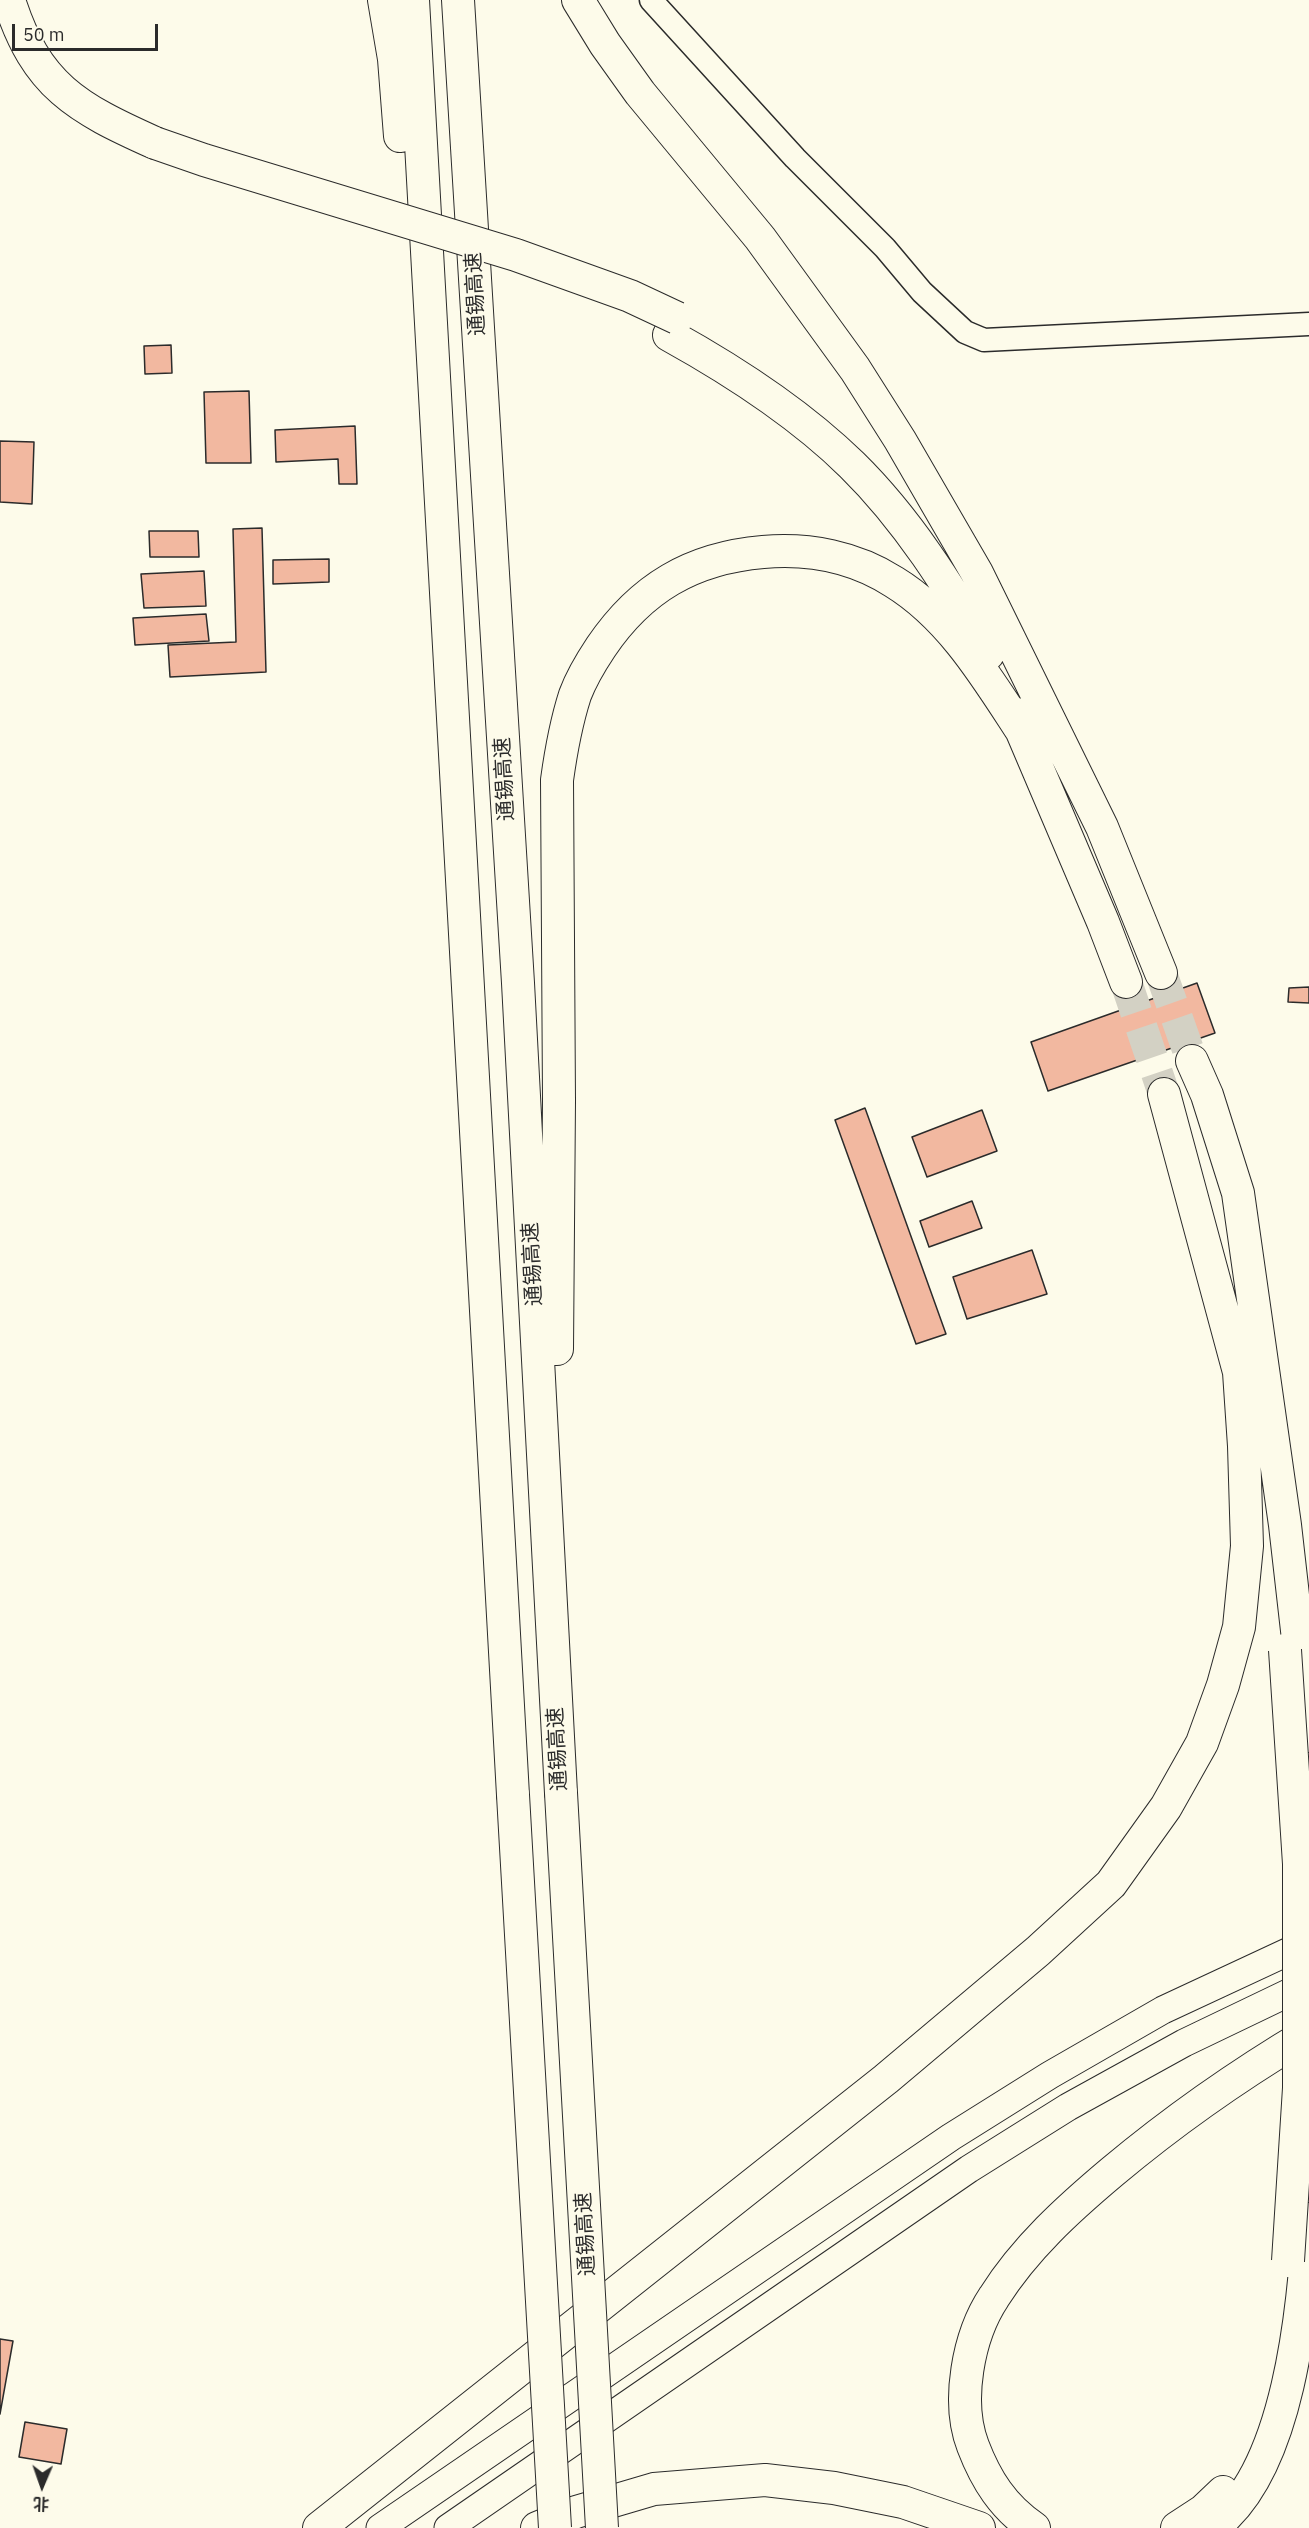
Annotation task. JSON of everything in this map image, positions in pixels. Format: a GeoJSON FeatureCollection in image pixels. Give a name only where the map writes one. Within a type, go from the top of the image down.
{"type":"FeatureCollection","features":[{"type":"Feature","properties":{"kind":"highway"},"geometry":{"type":"LineString","coordinates":[[9,0],[19,32],[38,64],[67,96],[151,152],[207,183],[537,282],[673,327],[759,370],[851,441],[922,521],[1041,705]]}},
{"type":"Feature","properties":{"kind":"highway"},"geometry":{"type":"LineString","coordinates":[[384,0],[394,59],[406,211],[451,666]]}},
{"type":"Feature","properties":{"kind":"highway"},"geometry":{"type":"LineString","coordinates":[[413,0],[555,2528]]}},
{"type":"Feature","properties":{"kind":"highway","name":"通锡高速"},"geometry":{"type":"LineString","coordinates":[[458,0],[518,983],[602,2528]]}},
{"type":"Feature","properties":{"kind":"highway"},"geometry":{"type":"LineString","coordinates":[[578,0],[605,44],[640,93],[760,238],[855,369],[900,440],[977,573],[1102,827],[1161,974]]}},
{"type":"Feature","properties":{"kind":"highway"},"geometry":{"type":"LineString","coordinates":[[0,30],[18,66],[53,104],[91,133],[151,152]]}},
{"type":"Feature","properties":{"kind":"highway"},"geometry":{"type":"LineString","coordinates":[[673,327],[760,391],[852,465],[929,558],[990,657],[1099,911],[1126,982]]}},
{"type":"Feature","properties":{"kind":"highway"},"geometry":{"type":"LineString","coordinates":[[551,1607],[559,1124],[556,780],[564,734],[576,693],[595,657],[613,629],[640,600],[670,579],[703,564],[738,554],[779,550],[824,554],[862,565],[887,578],[926,607],[959,640],[1023,733]]}},
{"type":"Feature","properties":{"kind":"highway"},"geometry":{"type":"LineString","coordinates":[[1192,1061],[1207,1095],[1238,1193],[1253,1416],[1270,1526],[1309,1736]]}},
{"type":"Feature","properties":{"kind":"highway"},"geometry":{"type":"LineString","coordinates":[[1164,1094],[1250,1366],[1309,1529]]}},
{"type":"Feature","properties":{"kind":"highway"},"geometry":{"type":"LineString","coordinates":[[319,2528],[886,2079],[1038,1951],[1111,1884],[1166,1807],[1202,1743],[1223,1685],[1239,1627],[1247,1546],[1244,1446],[1250,1366]]}},
{"type":"Feature","properties":{"kind":"highway"},"geometry":{"type":"LineString","coordinates":[[1212,2528],[1240,2500],[1261,2465],[1276,2427],[1293,2355],[1297,2260],[1299,1864],[1292,1648]]}},
{"type":"Feature","properties":{"kind":"highway"},"geometry":{"type":"LineString","coordinates":[[1034,2528],[1003,2503],[983,2472],[968,2432],[964,2391],[972,2347],[992,2299],[1025,2254],[1079,2200],[1152,2138],[1269,2056],[1309,2033]]}},
{"type":"Feature","properties":{"kind":"highway"},"geometry":{"type":"LineString","coordinates":[[1178,2528],[1203,2511],[1225,2490],[1245,2461],[1257,2432],[1271,2385],[1297,2260],[1309,2219]]}},
{"type":"Feature","properties":{"kind":"highway"},"geometry":{"type":"LineString","coordinates":[[537,2528],[586,2509],[654,2489],[765,2480],[834,2488],[903,2502],[979,2528]]}},
{"type":"Feature","properties":{"kind":"main road"},"geometry":{"type":"LineString","coordinates":[[380,2528],[971,2125],[1050,2075],[1163,2010],[1309,1942]]}},
{"type":"Feature","properties":{"kind":"main road"},"geometry":{"type":"LineString","coordinates":[[448,2528],[969,2169],[1068,2107],[1184,2043],[1309,1983]]}},
{"type":"Feature","properties":{"kind":"street"},"geometry":{"type":"LineString","coordinates":[[651,0],[795,158],[885,248],[922,292],[965,332],[984,340],[1309,324]]}},
{"type":"Feature","properties":{"kind":"building"},"geometry":{"type":"Polygon","coordinates":[[[171,345],[172,373],[145,374],[144,346],[171,345]]]}},
{"type":"Feature","properties":{"kind":"building"},"geometry":{"type":"Polygon","coordinates":[[[249,391],[251,463],[206,463],[204,392],[249,391]]]}},
{"type":"Feature","properties":{"kind":"building"},"geometry":{"type":"Polygon","coordinates":[[[355,426],[357,484],[339,484],[338,459],[276,462],[275,430],[355,426]]]}},
{"type":"Feature","properties":{"kind":"building"},"geometry":{"type":"Polygon","coordinates":[[[0,441],[34,442],[32,504],[0,502],[0,441]]]}},
{"type":"Feature","properties":{"kind":"building"},"geometry":{"type":"Polygon","coordinates":[[[262,528],[266,672],[170,677],[168,645],[236,642],[233,529],[262,528]]]}},
{"type":"Feature","properties":{"kind":"building"},"geometry":{"type":"Polygon","coordinates":[[[149,531],[198,531],[199,557],[150,557],[149,531]]]}},
{"type":"Feature","properties":{"kind":"building"},"geometry":{"type":"Polygon","coordinates":[[[329,559],[329,582],[273,584],[273,560],[329,559]]]}},
{"type":"Feature","properties":{"kind":"building"},"geometry":{"type":"Polygon","coordinates":[[[204,571],[206,606],[144,608],[141,574],[204,571]]]}},
{"type":"Feature","properties":{"kind":"building"},"geometry":{"type":"Polygon","coordinates":[[[206,614],[209,641],[135,645],[133,618],[206,614]]]}},
{"type":"Feature","properties":{"kind":"building"},"geometry":{"type":"Polygon","coordinates":[[[1197,983],[1215,1033],[1048,1091],[1031,1042],[1197,983]]]}},
{"type":"Feature","properties":{"kind":"building"},"geometry":{"type":"Polygon","coordinates":[[[1309,987],[1309,1003],[1288,1002],[1289,988],[1309,987]]]}},
{"type":"Feature","properties":{"kind":"building"},"geometry":{"type":"Polygon","coordinates":[[[865,1108],[946,1334],[916,1344],[835,1120],[865,1108]]]}},
{"type":"Feature","properties":{"kind":"building"},"geometry":{"type":"Polygon","coordinates":[[[982,1110],[997,1151],[927,1177],[912,1137],[982,1110]]]}},
{"type":"Feature","properties":{"kind":"building"},"geometry":{"type":"Polygon","coordinates":[[[972,1201],[982,1228],[929,1247],[920,1221],[972,1201]]]}},
{"type":"Feature","properties":{"kind":"building"},"geometry":{"type":"Polygon","coordinates":[[[1032,1250],[1047,1294],[967,1319],[953,1277],[1032,1250]]]}},
{"type":"Feature","properties":{"kind":"building"},"geometry":{"type":"Polygon","coordinates":[[[0,2339],[13,2341],[0,2414],[0,2339]]]}},
{"type":"Feature","properties":{"kind":"building"},"geometry":{"type":"Polygon","coordinates":[[[25,2422],[67,2429],[61,2464],[19,2457],[25,2422]]]}},
{"type":"Feature","properties":{"kind":"tunnel"},"geometry":{"type":"LineString","coordinates":[[1161,973],[1192,1061]]}},
{"type":"Feature","properties":{"kind":"tunnel"},"geometry":{"type":"LineString","coordinates":[[1126,982],[1164,1094]]}}]}
